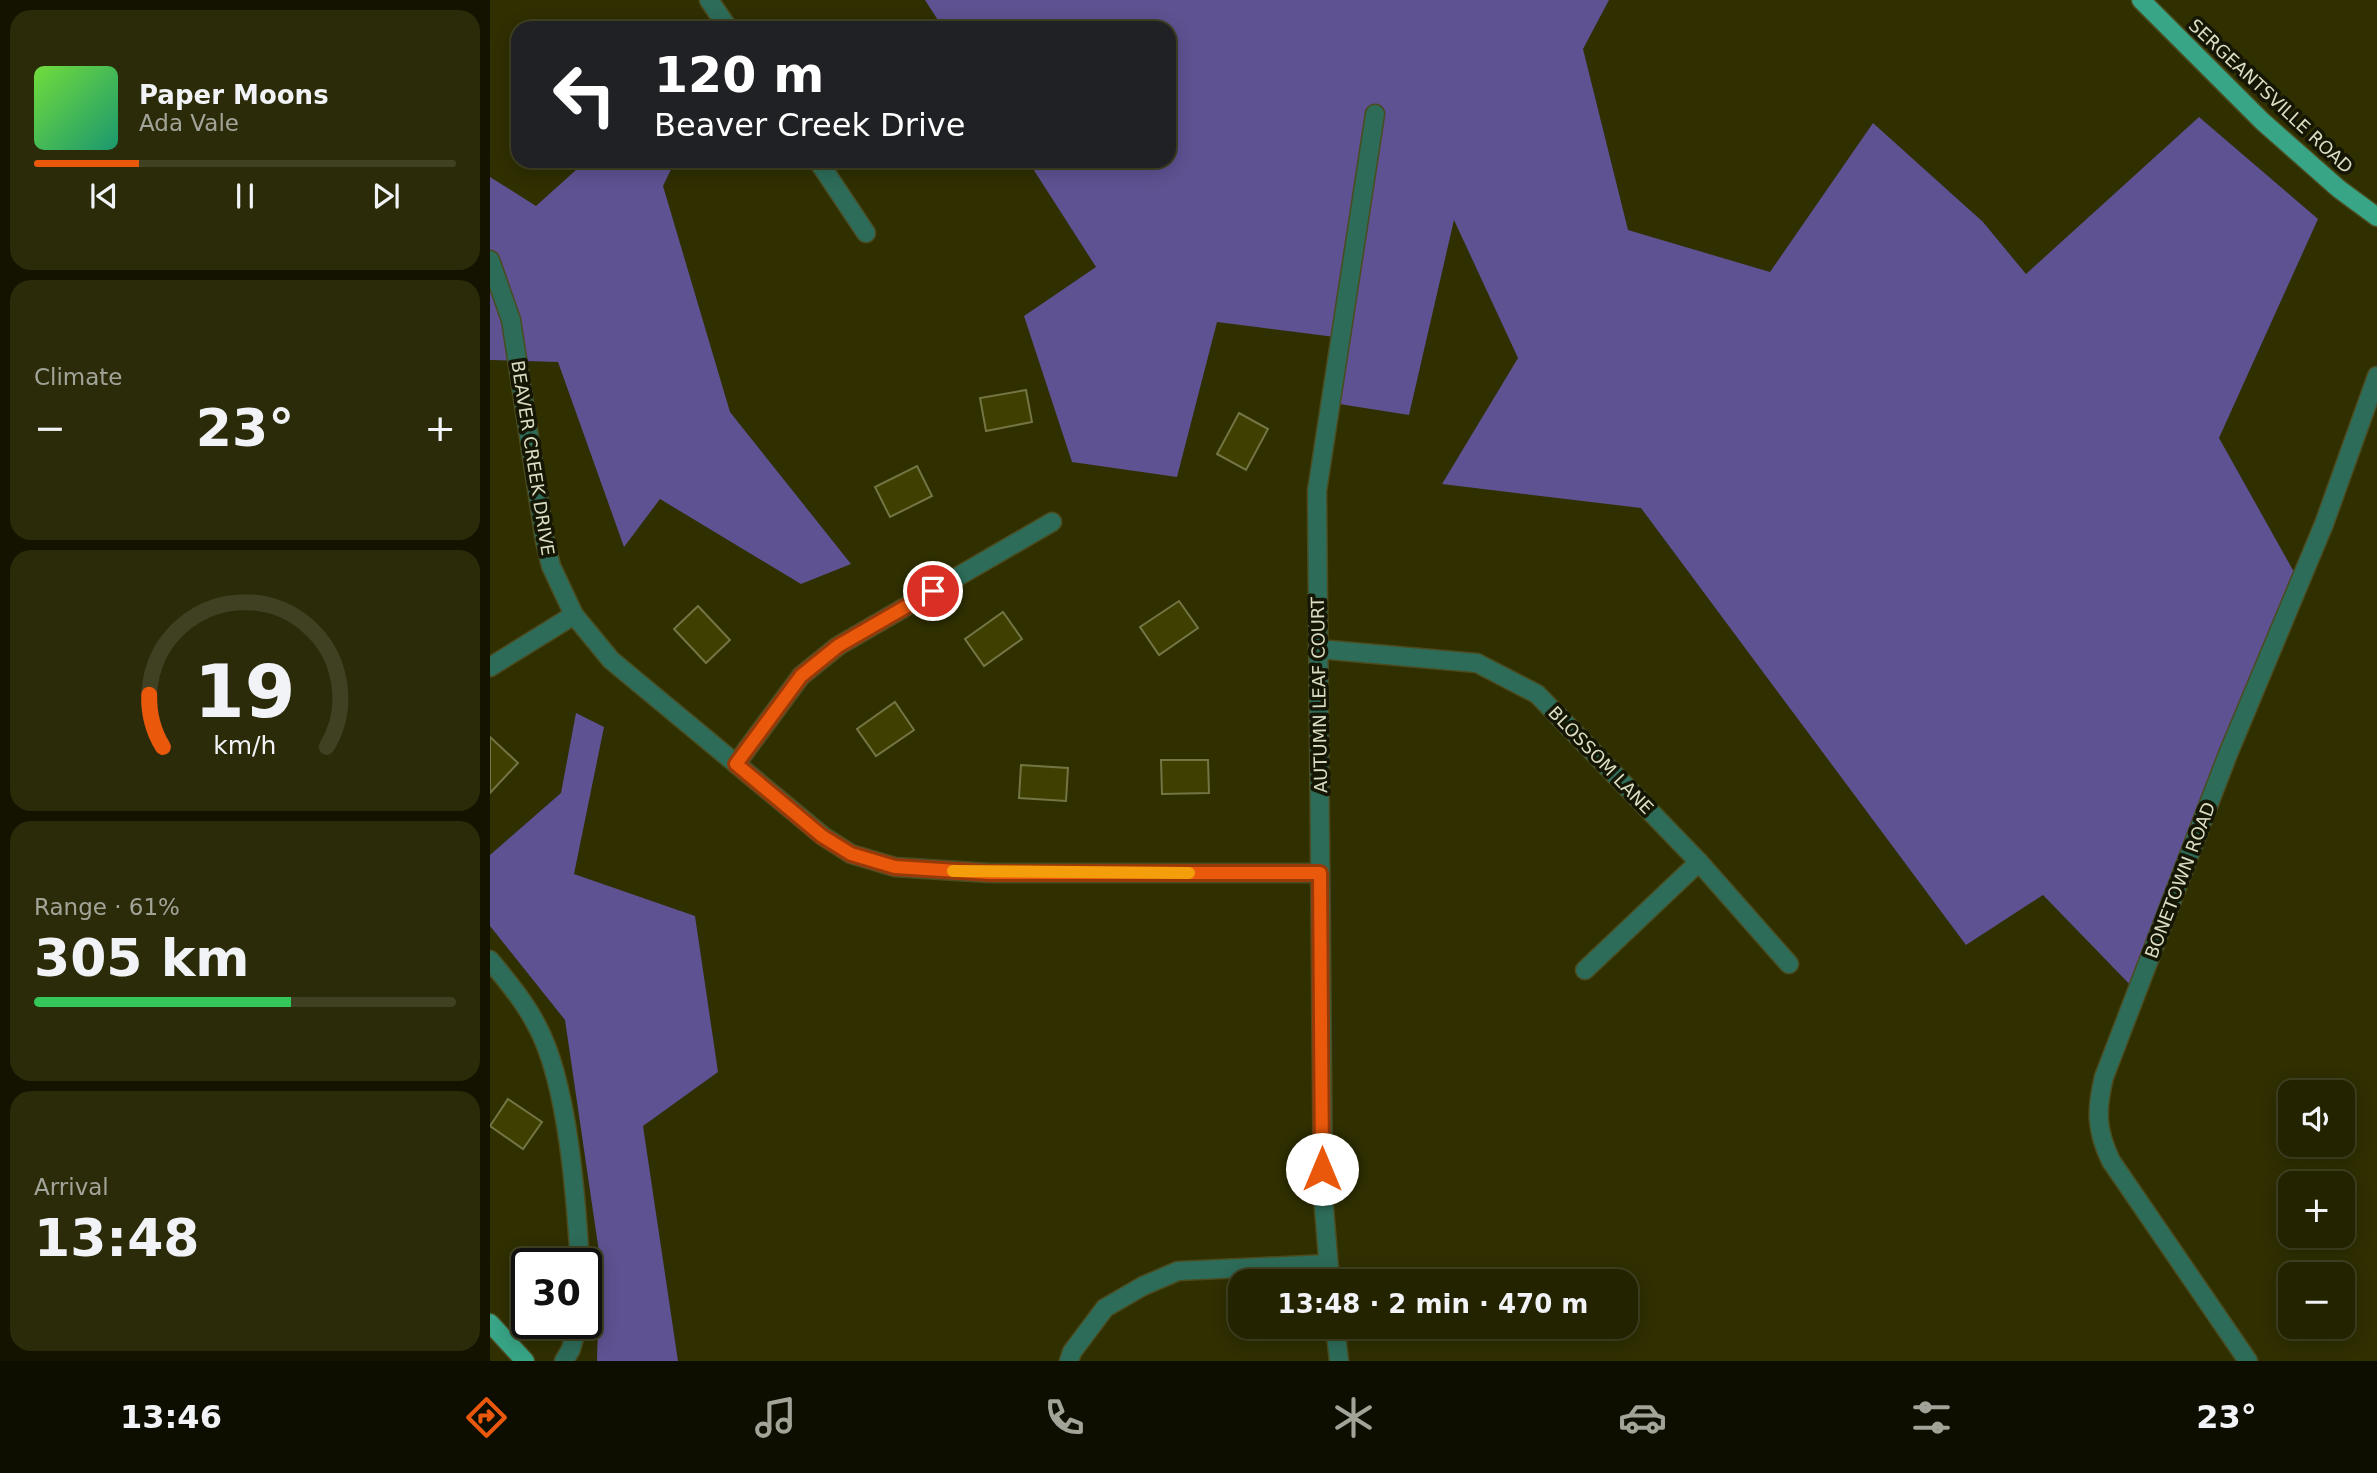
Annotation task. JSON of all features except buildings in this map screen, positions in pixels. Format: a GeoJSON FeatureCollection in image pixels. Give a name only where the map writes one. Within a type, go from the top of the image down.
{"type":"FeatureCollection","features":[{"type":"Feature","properties":{"kind":"main road","name":"SERGEANTSVILLE ROAD"},"geometry":{"type":"LineString","coordinates":[[2141,0],[2262,121],[2339,189],[2377,217]]}},
{"type":"Feature","properties":{"kind":"main road"},"geometry":{"type":"LineString","coordinates":[[490,1323],[525,1361]]}},
{"type":"Feature","properties":{"kind":"street"},"geometry":{"type":"LineString","coordinates":[[709,0],[722,21]]}},
{"type":"Feature","properties":{"kind":"street","name":"AUTUMN LEAF COURT"},"geometry":{"type":"LineString","coordinates":[[1329,1269],[1322,1196],[1317,491],[1375,114]]}},
{"type":"Feature","properties":{"kind":"street"},"geometry":{"type":"LineString","coordinates":[[823,168],[866,233]]}},
{"type":"Feature","properties":{"kind":"street","name":"BEAVER CREEK DRIVE"},"geometry":{"type":"LineString","coordinates":[[490,260],[511,320],[545,541],[551,566],[574,615],[611,660],[822,836],[851,854],[895,867],[989,873],[1320,873]]}},
{"type":"Feature","properties":{"kind":"street","name":"BONETOWN ROAD"},"geometry":{"type":"LineString","coordinates":[[2248,1361],[2111,1161],[2102,1142],[2096,1114],[2104,1077],[2228,754],[2362,426],[2377,376]]}},
{"type":"Feature","properties":{"kind":"street"},"geometry":{"type":"LineString","coordinates":[[736,764],[801,676],[838,646],[1052,522]]}},
{"type":"Feature","properties":{"kind":"street"},"geometry":{"type":"LineString","coordinates":[[490,667],[574,615]]}},
{"type":"Feature","properties":{"kind":"street","name":"BLOSSOM LANE"},"geometry":{"type":"LineString","coordinates":[[1318,649],[1477,663],[1537,694],[1699,862],[1789,964]]}},
{"type":"Feature","properties":{"kind":"street"},"geometry":{"type":"LineString","coordinates":[[1585,970],[1699,862]]}},
{"type":"Feature","properties":{"kind":"street"},"geometry":{"type":"LineString","coordinates":[[490,960],[518,995],[538,1027],[552,1062],[576,1202],[579,1248]]}},
{"type":"Feature","properties":{"kind":"street"},"geometry":{"type":"LineString","coordinates":[[1069,1361],[1072,1352],[1105,1308],[1143,1286],[1178,1271],[1228,1271]]}},
{"type":"Feature","properties":{"kind":"street"},"geometry":{"type":"LineString","coordinates":[[564,1361],[574,1339]]}},
{"type":"Feature","properties":{"kind":"street"},"geometry":{"type":"LineString","coordinates":[[1336,1339],[1339,1361]]}},
{"type":"Feature","properties":{"kind":"shaded area"},"geometry":{"type":"Polygon","coordinates":[[[925,0],[1609,0],[1583,49],[1628,230],[1770,272],[1873,123],[1983,222],[2026,274],[2199,117],[2318,219],[2219,438],[2303,588],[2140,995],[2043,895],[1966,945],[1641,508],[1442,484],[1518,358],[1454,220],[1409,415],[1333,403],[1343,338],[1217,322],[1177,477],[1072,462],[1024,316],[1096,267],[1032,168],[1176,168],[1176,21],[938,21],[925,0]]]}},
{"type":"Feature","properties":{"kind":"shaded area"},"geometry":{"type":"Polygon","coordinates":[[[578,168],[672,168],[663,186],[730,412],[851,564],[801,584],[660,499],[624,547],[558,362],[490,360],[490,177],[536,206],[578,168]]]}},
{"type":"Feature","properties":{"kind":"shaded area"},"geometry":{"type":"Polygon","coordinates":[[[576,713],[604,727],[574,874],[695,916],[718,1072],[643,1126],[678,1361],[597,1361],[598,1339],[602,1339],[602,1248],[598,1248],[565,1020],[490,926],[490,855],[561,793],[576,713]]]}},
{"type":"Feature","properties":{"kind":"slow traffic"},"geometry":{"type":"LineString","coordinates":[[953,871],[1189,873]]}},
{"type":"Feature","properties":{"kind":"route"},"geometry":{"type":"LineString","coordinates":[[933,591],[838,646],[801,676],[736,764],[822,836],[851,854],[895,867],[989,873],[1320,873],[1322,1169]]}}]}
